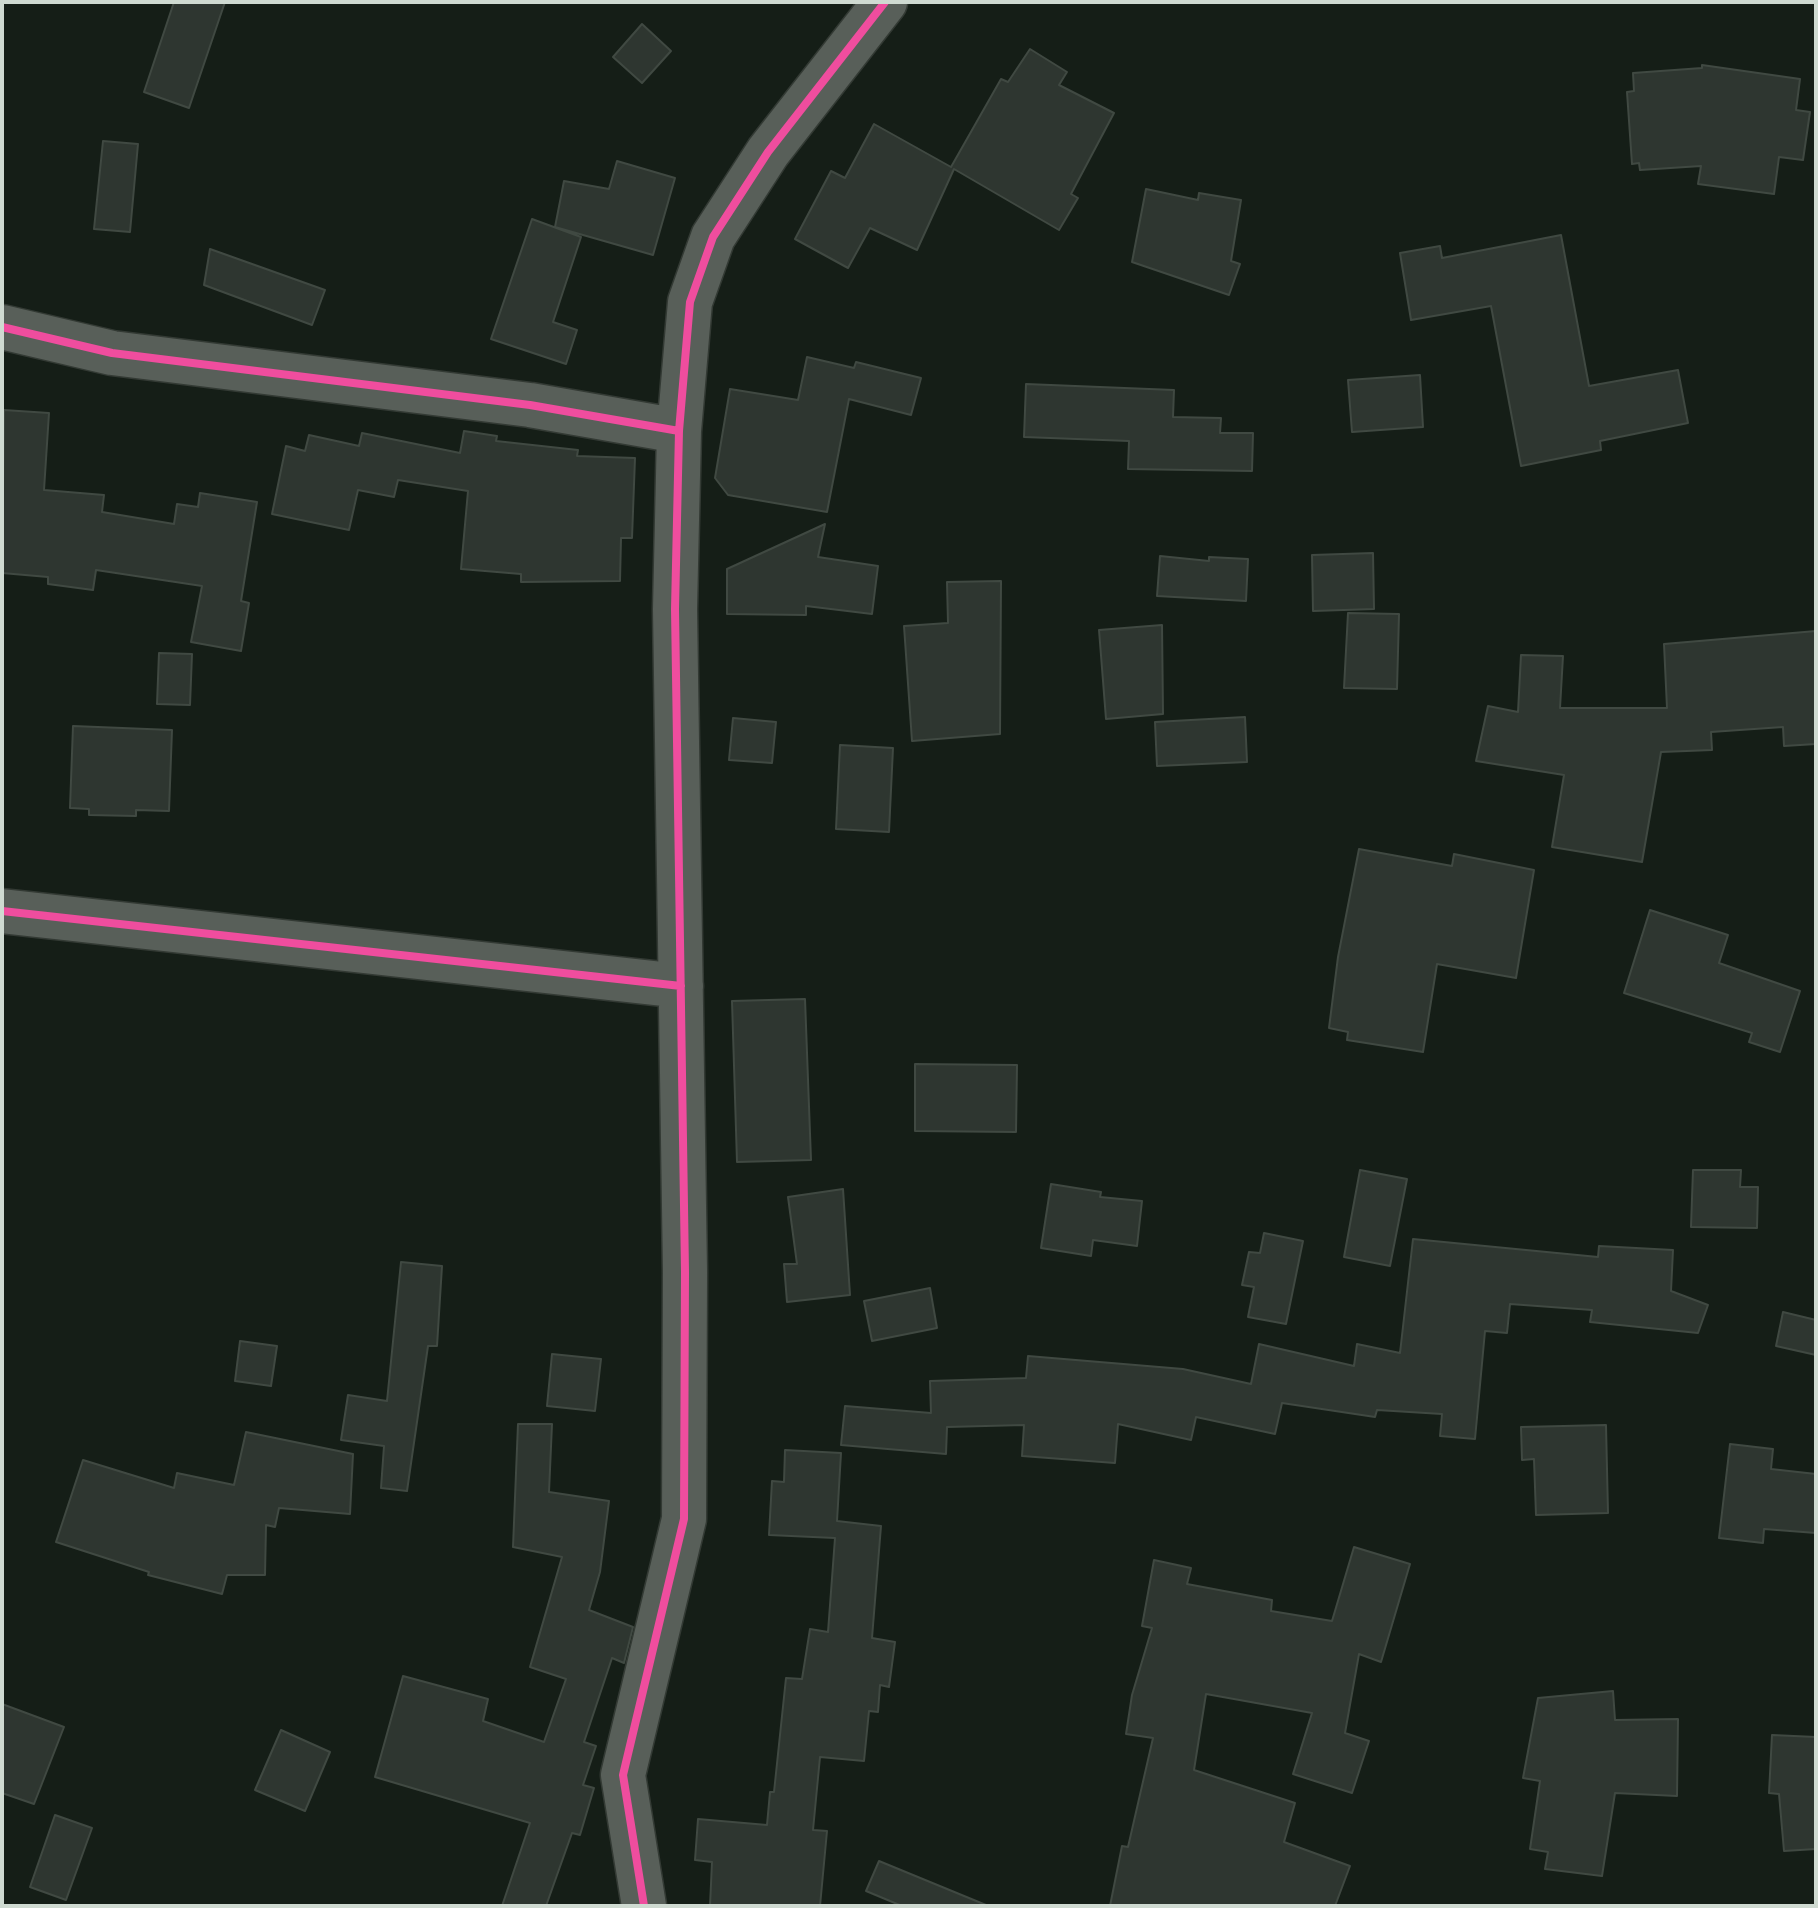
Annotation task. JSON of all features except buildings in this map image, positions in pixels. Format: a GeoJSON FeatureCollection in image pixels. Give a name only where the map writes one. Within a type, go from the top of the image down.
{"type":"FeatureCollection","features":[{"type":"Feature","properties":{"kind":"street"},"geometry":{"type":"LineString","coordinates":[[644,1906],[623,1775],[684,1519],[675,609],[679,431],[690,302],[713,237],[768,152],[885,2]]}},
{"type":"Feature","properties":{"kind":"street"},"geometry":{"type":"LineString","coordinates":[[2,327],[112,353],[530,405],[679,431]]}},
{"type":"Feature","properties":{"kind":"street"},"geometry":{"type":"LineString","coordinates":[[2,911],[681,986]]}},
{"type":"Feature","properties":{"kind":"cycle path"},"geometry":{"type":"LineString","coordinates":[[644,1906],[623,1775],[684,1519],[685,1272],[675,609],[679,431],[690,302],[713,237],[768,152],[885,2]]}},
{"type":"Feature","properties":{"kind":"cycle path"},"geometry":{"type":"LineString","coordinates":[[2,327],[112,353],[530,405],[679,431]]}},
{"type":"Feature","properties":{"kind":"cycle path"},"geometry":{"type":"LineString","coordinates":[[2,911],[681,986]]}}]}
